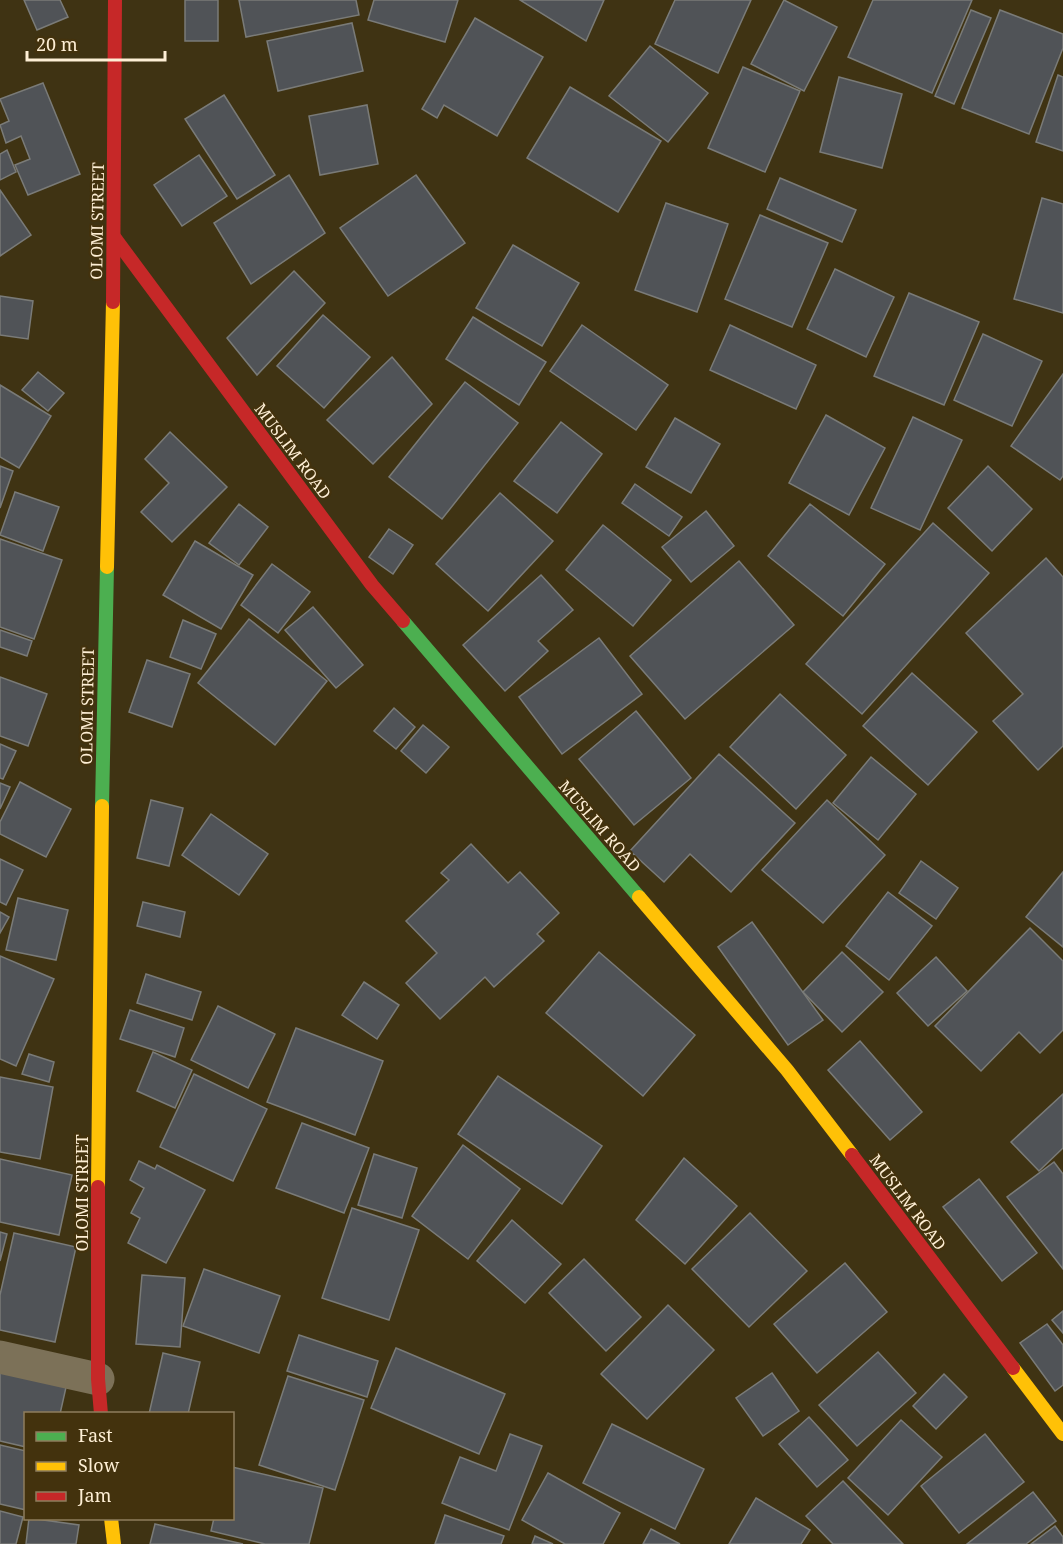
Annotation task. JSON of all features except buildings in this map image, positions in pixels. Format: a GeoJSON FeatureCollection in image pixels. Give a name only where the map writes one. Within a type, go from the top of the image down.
{"type":"FeatureCollection","features":[{"type":"Feature","properties":{"kind":"street","name":"OLOMI STREET"},"geometry":{"type":"LineString","coordinates":[[101,1412],[98,1379],[99,924],[114,237],[115,0]]}},
{"type":"Feature","properties":{"kind":"street","name":"MUSLIM ROAD"},"geometry":{"type":"LineString","coordinates":[[114,237],[372,585],[787,1070],[1063,1434]]}},
{"type":"Feature","properties":{"kind":"street"},"geometry":{"type":"LineString","coordinates":[[0,1357],[98,1379]]}},
{"type":"Feature","properties":{"kind":"street"},"geometry":{"type":"LineString","coordinates":[[111,1520],[114,1544]]}},
{"type":"Feature","properties":{"kind":"traffic: fast"},"geometry":{"type":"LineString","coordinates":[[102,806],[107,567]]}},
{"type":"Feature","properties":{"kind":"traffic: fast"},"geometry":{"type":"LineString","coordinates":[[403,621],[639,897]]}},
{"type":"Feature","properties":{"kind":"traffic: slow"},"geometry":{"type":"LineString","coordinates":[[107,567],[113,302]]}},
{"type":"Feature","properties":{"kind":"traffic: slow"},"geometry":{"type":"LineString","coordinates":[[98,1187],[102,806]]}},
{"type":"Feature","properties":{"kind":"traffic: slow"},"geometry":{"type":"LineString","coordinates":[[639,897],[787,1070],[852,1155]]}},
{"type":"Feature","properties":{"kind":"traffic: slow"},"geometry":{"type":"LineString","coordinates":[[1013,1368],[1063,1434]]}},
{"type":"Feature","properties":{"kind":"traffic: slow"},"geometry":{"type":"LineString","coordinates":[[111,1520],[114,1544]]}},
{"type":"Feature","properties":{"kind":"traffic: jam"},"geometry":{"type":"LineString","coordinates":[[113,302],[115,0]]}},
{"type":"Feature","properties":{"kind":"traffic: jam"},"geometry":{"type":"LineString","coordinates":[[114,237],[372,585],[403,621]]}},
{"type":"Feature","properties":{"kind":"traffic: jam"},"geometry":{"type":"LineString","coordinates":[[852,1155],[1013,1368]]}},
{"type":"Feature","properties":{"kind":"traffic: jam"},"geometry":{"type":"LineString","coordinates":[[98,1187],[98,1379],[101,1412]]}}]}
